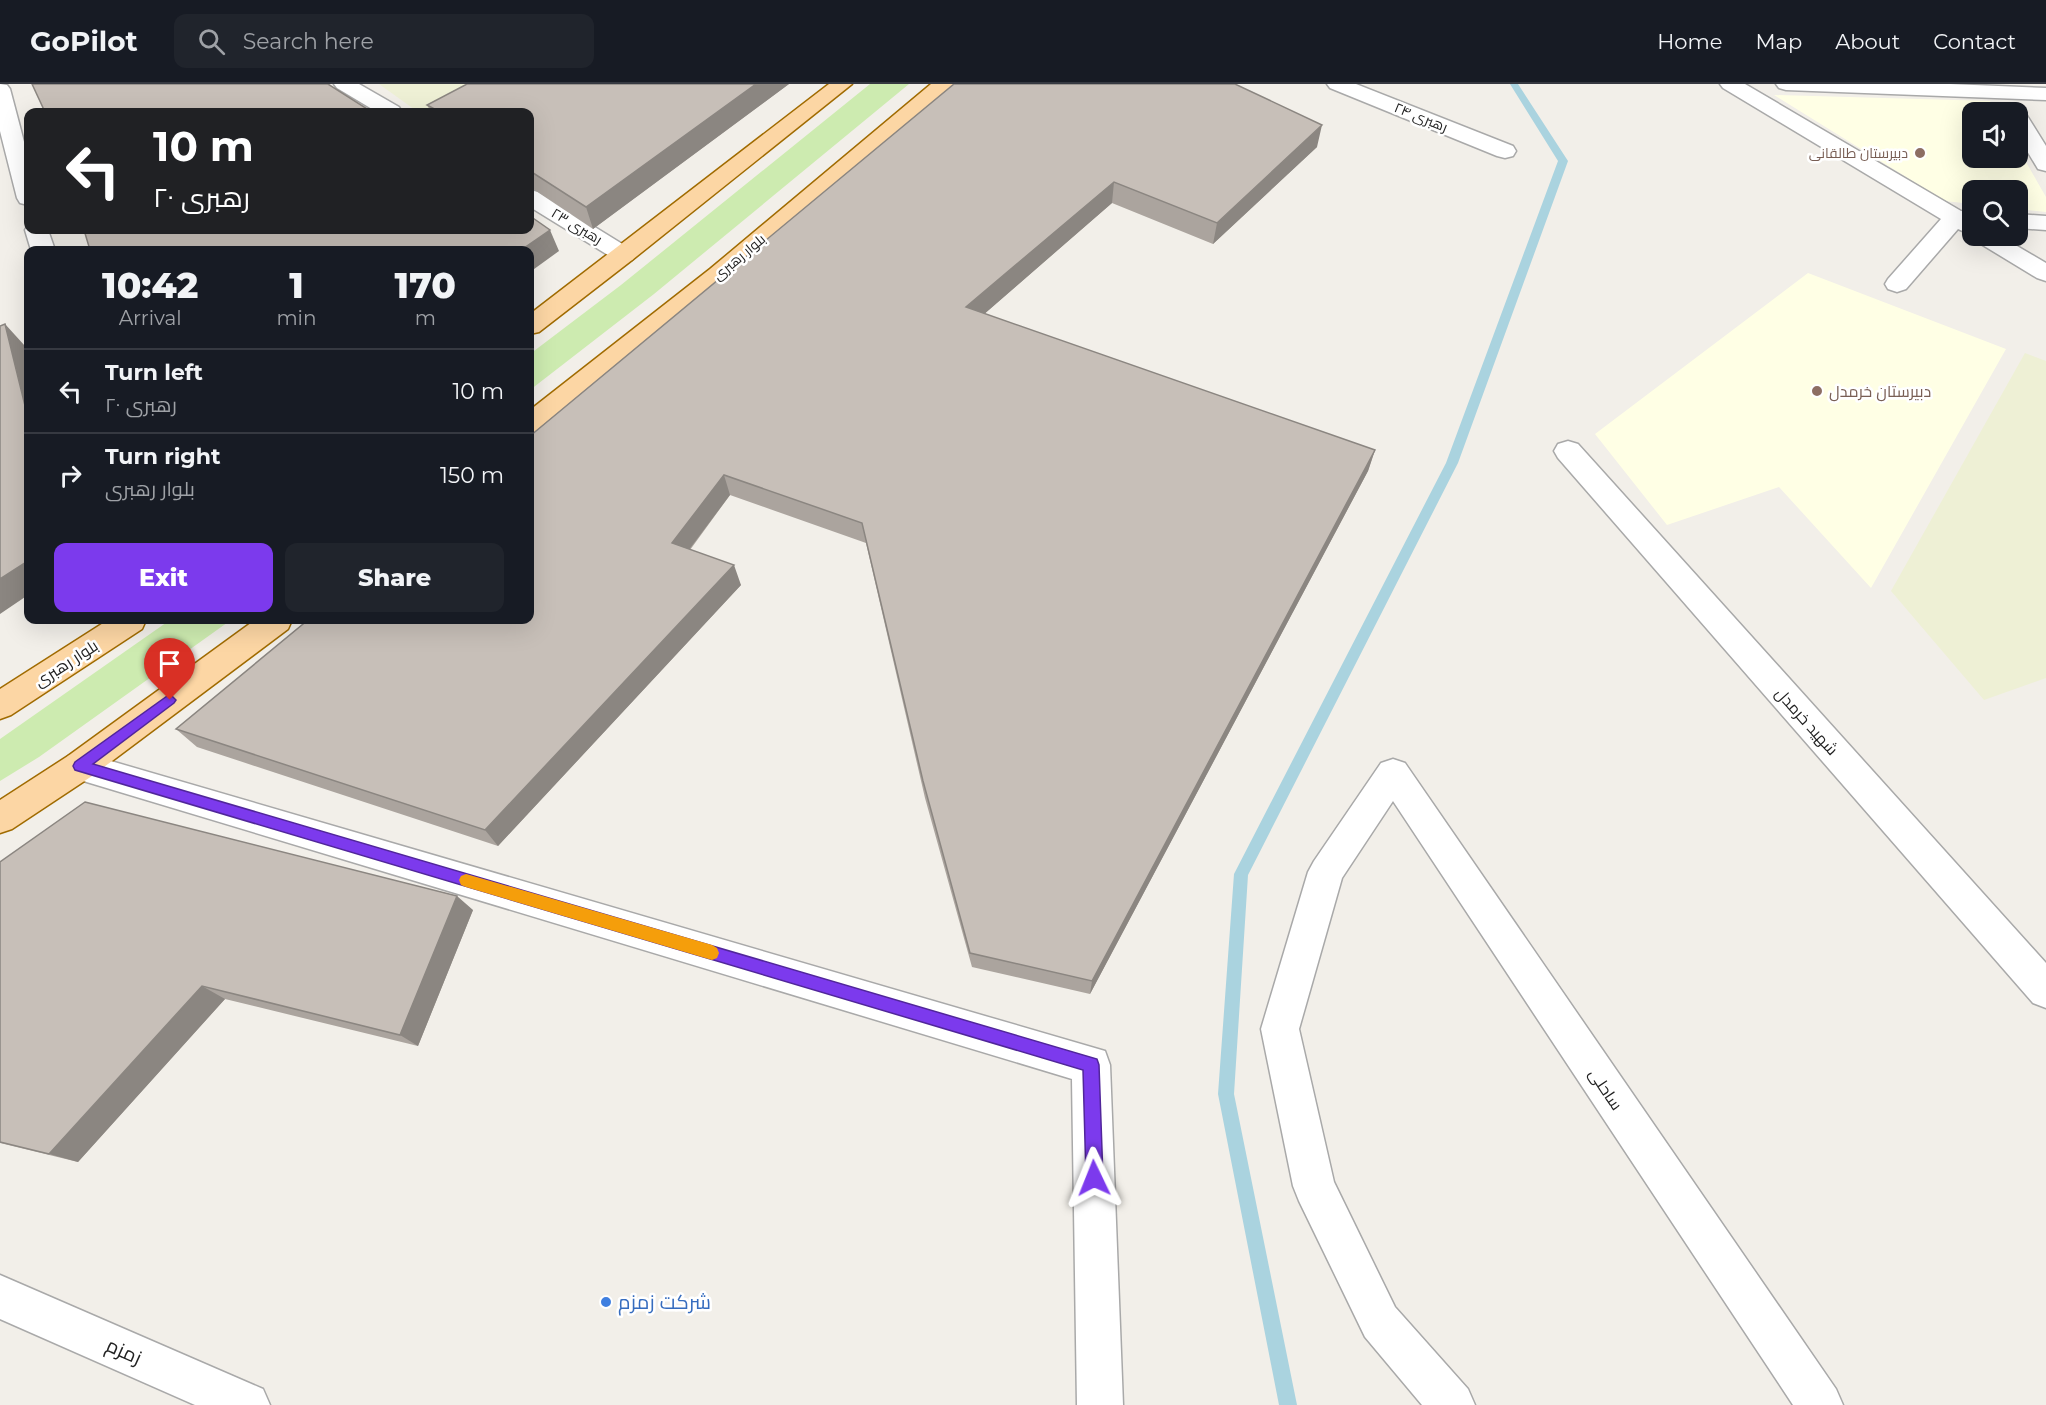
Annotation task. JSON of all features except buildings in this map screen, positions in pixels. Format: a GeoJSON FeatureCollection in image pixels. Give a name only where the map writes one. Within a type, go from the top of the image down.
{"type":"FeatureCollection","features":[{"type":"Feature","properties":{"kind":"main road"},"geometry":{"type":"LineString","coordinates":[[534,323],[842,84]]}},
{"type":"Feature","properties":{"kind":"main road","name":"بلوار رهبری"},"geometry":{"type":"LineString","coordinates":[[534,421],[730,279],[944,84]]}},
{"type":"Feature","properties":{"kind":"main road","name":"بلوار رهبری"},"geometry":{"type":"LineString","coordinates":[[0,706],[126,624]]}},
{"type":"Feature","properties":{"kind":"main road"},"geometry":{"type":"LineString","coordinates":[[0,818],[80,766],[272,624]]}},
{"type":"Feature","properties":{"kind":"street"},"geometry":{"type":"LineString","coordinates":[[344,84],[384,108]]}},
{"type":"Feature","properties":{"kind":"street","name":"رهبری ۲۴"},"geometry":{"type":"LineString","coordinates":[[1337,84],[1505,151]]}},
{"type":"Feature","properties":{"kind":"street"},"geometry":{"type":"LineString","coordinates":[[1730,84],[1962,219]]}},
{"type":"Feature","properties":{"kind":"street"},"geometry":{"type":"LineString","coordinates":[[1786,84],[2046,94]]}},
{"type":"Feature","properties":{"kind":"street"},"geometry":{"type":"LineString","coordinates":[[0,89],[10,167],[24,191]]}},
{"type":"Feature","properties":{"kind":"street"},"geometry":{"type":"LineString","coordinates":[[2000,92],[2006,102]]}},
{"type":"Feature","properties":{"kind":"street"},"geometry":{"type":"LineString","coordinates":[[2028,135],[2046,164]]}},
{"type":"Feature","properties":{"kind":"street","name":"رهبری ۲۳"},"geometry":{"type":"LineString","coordinates":[[534,199],[624,255]]}},
{"type":"Feature","properties":{"kind":"street"},"geometry":{"type":"LineString","coordinates":[[2028,222],[2046,223]]}},
{"type":"Feature","properties":{"kind":"street"},"geometry":{"type":"LineString","coordinates":[[1897,284],[1962,226]]}},
{"type":"Feature","properties":{"kind":"street"},"geometry":{"type":"LineString","coordinates":[[2001,246],[2046,273]]}},
{"type":"Feature","properties":{"kind":"street","name":"شهید خرمدل"},"geometry":{"type":"LineString","coordinates":[[1568,451],[2046,990]]}},
{"type":"Feature","properties":{"kind":"street"},"geometry":{"type":"LineString","coordinates":[[80,766],[1091,1065],[1100,1405]]}},
{"type":"Feature","properties":{"kind":"street","name":"ساحلی"},"geometry":{"type":"LineString","coordinates":[[1452,1405],[1380,1322],[1314,1186],[1280,1029],[1326,872],[1393,774],[1820,1405]]}},
{"type":"Feature","properties":{"kind":"street","name":"زمزم"},"geometry":{"type":"LineString","coordinates":[[0,1297],[247,1405]]}},
{"type":"Feature","properties":{"kind":"shaded area"},"geometry":{"type":"Polygon","coordinates":[[[379,84],[517,84],[471,108],[412,108],[379,84]]]}},
{"type":"Feature","properties":{"kind":"shaded area","name":"دبیرستان طالقانی"},"geometry":{"type":"Polygon","coordinates":[[[1774,95],[1990,101],[1962,102],[1962,168],[2028,168],[2028,166],[2046,197],[2046,212],[2028,210],[2028,180],[1962,180],[1962,203],[1945,201],[1774,95]]]}},
{"type":"Feature","properties":{"kind":"shaded area","name":"دبیرستان خرمدل"},"geometry":{"type":"Polygon","coordinates":[[[1808,273],[2006,349],[1871,588],[1779,487],[1667,525],[1595,434],[1808,273]]]}},
{"type":"Feature","properties":{"kind":"shaded area"},"geometry":{"type":"Polygon","coordinates":[[[2025,353],[2046,361],[2046,678],[1984,700],[1891,591],[2025,353]]]}},
{"type":"Feature","properties":{"kind":"green space"},"geometry":{"type":"Polygon","coordinates":[[[870,84],[909,84],[654,294],[534,387],[534,351],[621,285],[870,84]]]}},
{"type":"Feature","properties":{"kind":"green space"},"geometry":{"type":"Polygon","coordinates":[[[164,624],[225,624],[39,757],[0,781],[0,739],[164,624]]]}},
{"type":"Feature","properties":{"kind":"waterway"},"geometry":{"type":"LineString","coordinates":[[1288,1405],[1226,1094],[1241,874],[1452,463],[1563,161],[1514,84]]}},
{"type":"Feature","properties":{"kind":"slow traffic"},"geometry":{"type":"LineString","coordinates":[[466,880],[712,953]]}},
{"type":"Feature","properties":{"kind":"place","name":"دبیرستان طالقانی"},"geometry":{"type":"Point","coordinates":[1920,153]}},
{"type":"Feature","properties":{"kind":"place","name":"دبیرستان خرمدل"},"geometry":{"type":"Point","coordinates":[1817,391]}},
{"type":"Feature","properties":{"kind":"place","name":"شرکت زمزم"},"geometry":{"type":"Point","coordinates":[606,1302]}},
{"type":"Feature","properties":{"kind":"route"},"geometry":{"type":"LineString","coordinates":[[170,700],[80,766],[1091,1065],[1094,1178]]}}]}
